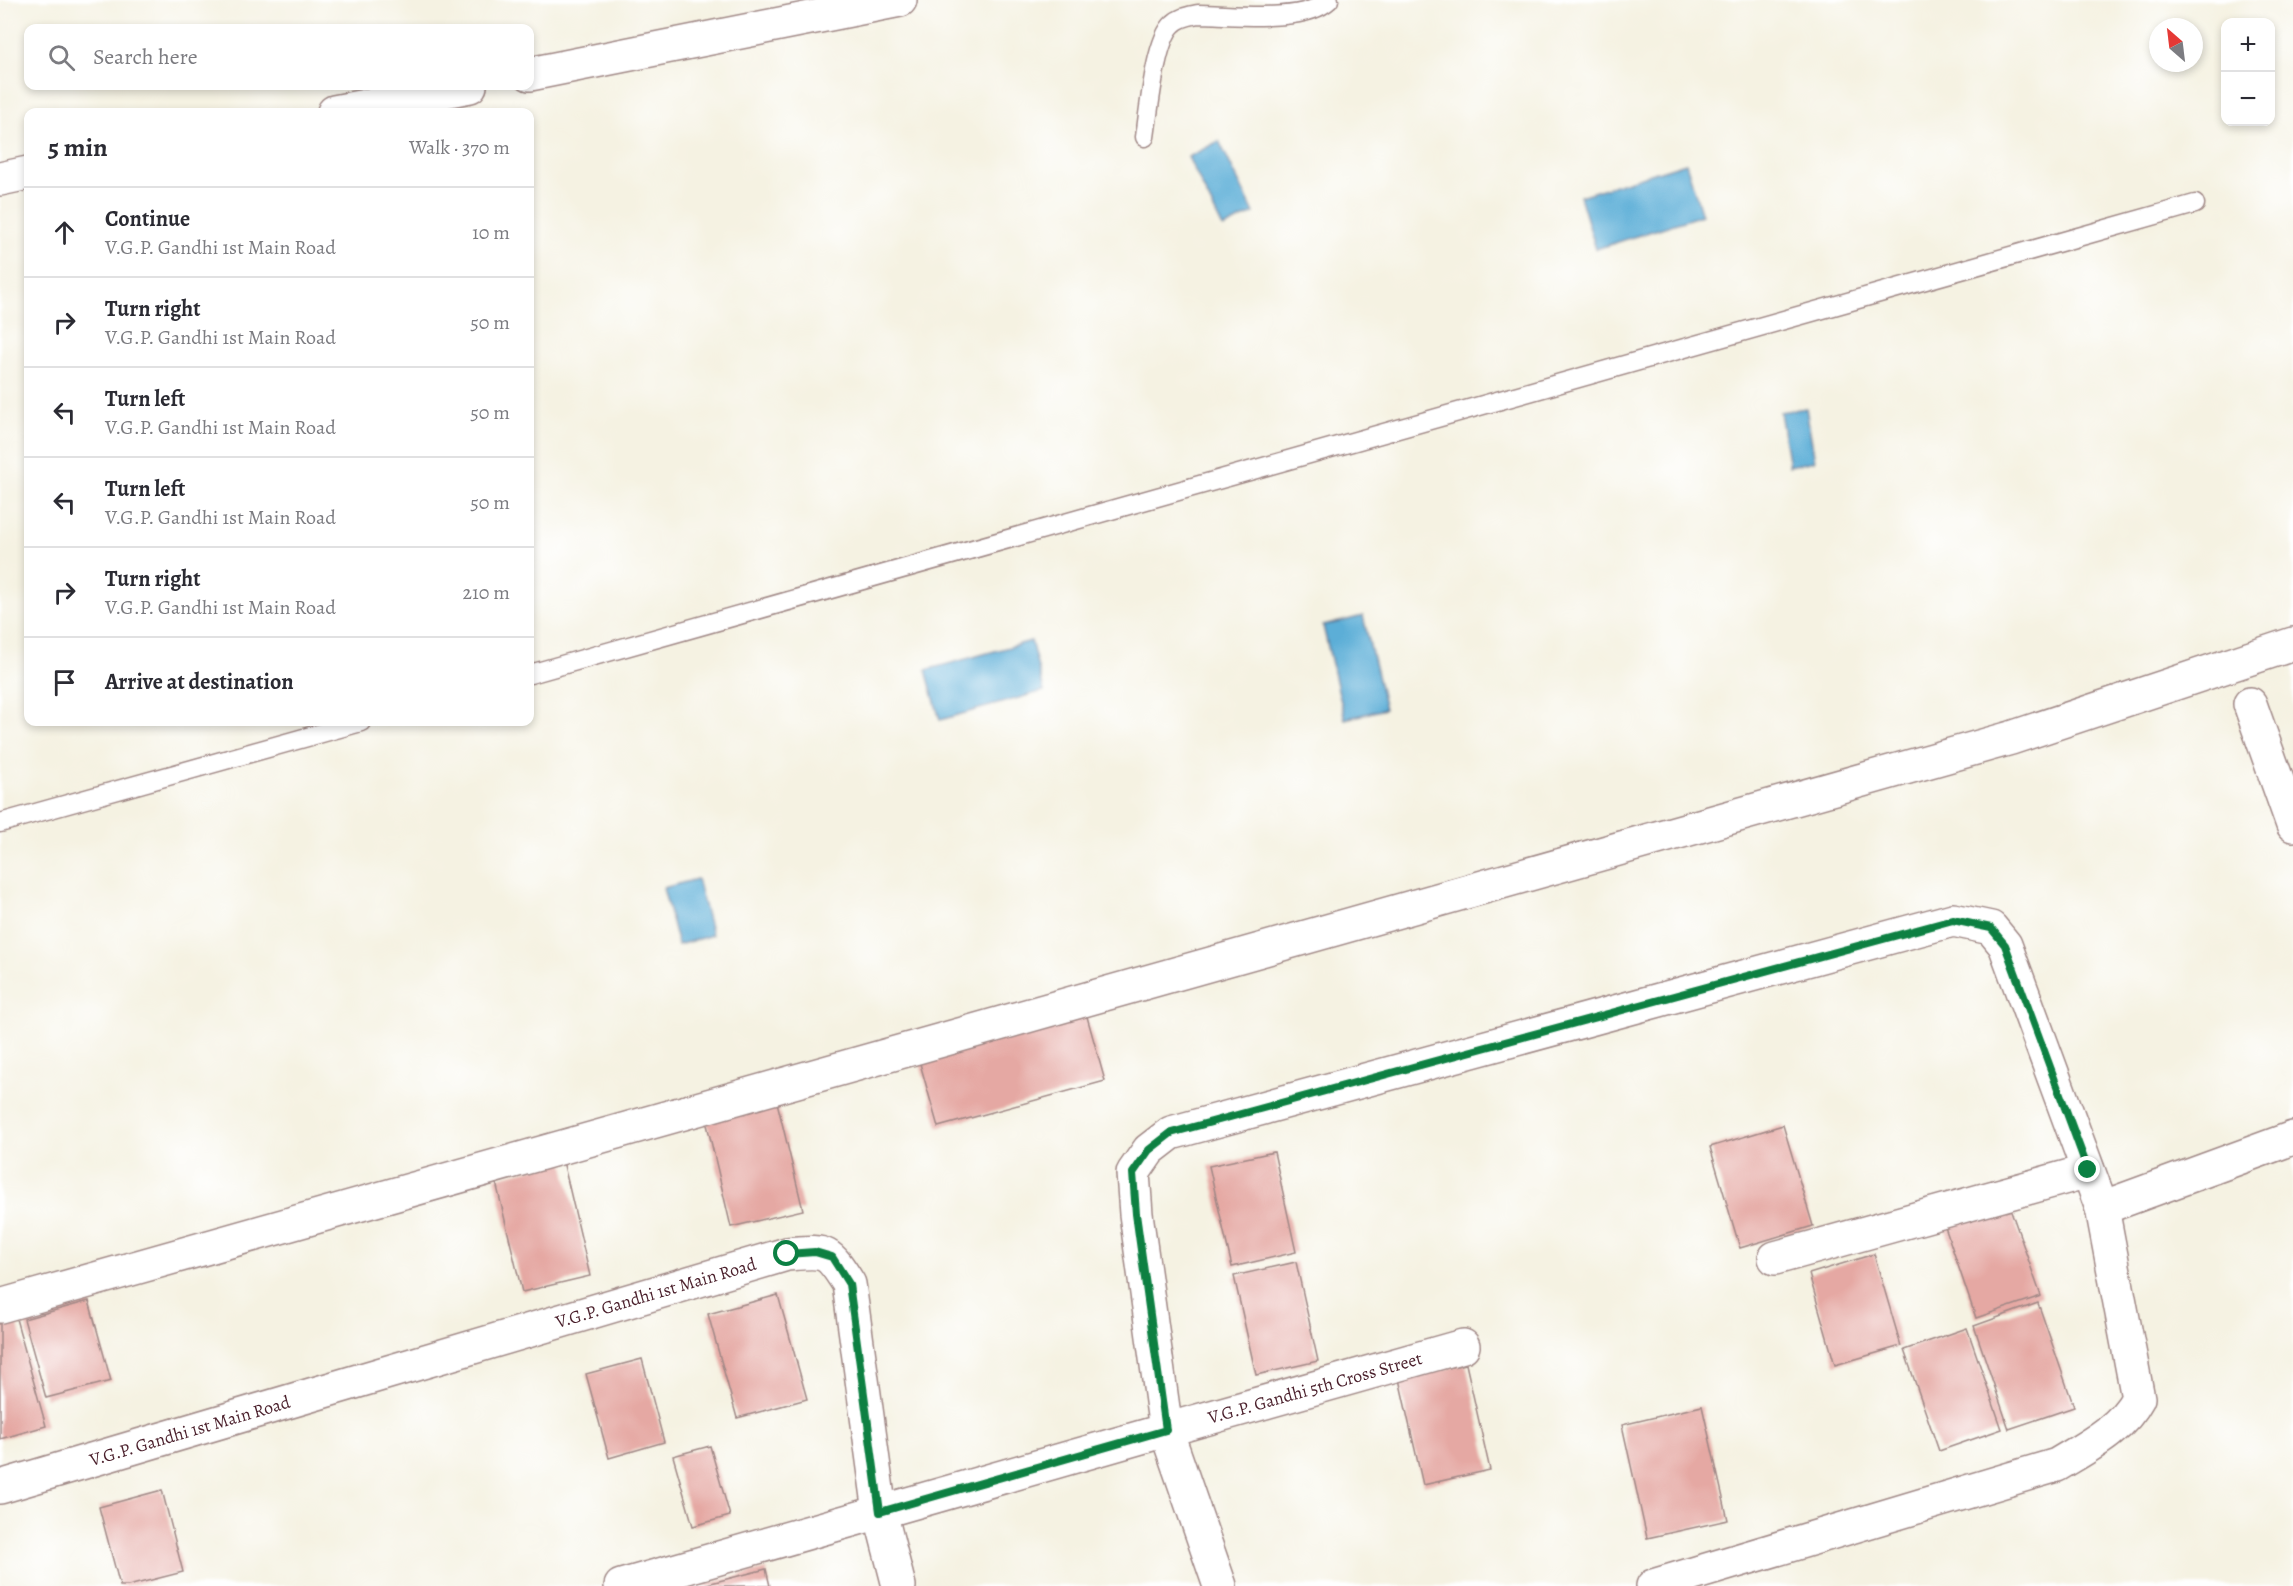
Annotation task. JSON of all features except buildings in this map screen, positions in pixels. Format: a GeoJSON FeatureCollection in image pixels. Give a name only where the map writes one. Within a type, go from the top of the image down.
{"type":"FeatureCollection","features":[{"type":"Feature","properties":{"kind":"street"},"geometry":{"type":"LineString","coordinates":[[534,73],[900,0]]}},
{"type":"Feature","properties":{"kind":"street"},"geometry":{"type":"LineString","coordinates":[[355,108],[449,90]]}},
{"type":"Feature","properties":{"kind":"street"},"geometry":{"type":"LineString","coordinates":[[0,179],[24,174]]}},
{"type":"Feature","properties":{"kind":"street"},"geometry":{"type":"LineString","coordinates":[[0,1306],[2011,738],[2293,644]]}},
{"type":"Feature","properties":{"kind":"street"},"geometry":{"type":"LineString","coordinates":[[2250,704],[2293,825]]}},
{"type":"Feature","properties":{"kind":"street"},"geometry":{"type":"LineString","coordinates":[[1220,1586],[1166,1430],[1136,1214],[1133,1173],[1149,1150],[1171,1133],[1953,920],[1991,928],[2005,945],[2102,1208],[2138,1398],[2130,1413],[2108,1434],[2057,1465],[1653,1586]]}},
{"type":"Feature","properties":{"kind":"street"},"geometry":{"type":"LineString","coordinates":[[2102,1208],[2293,1138]]}},
{"type":"Feature","properties":{"kind":"street"},"geometry":{"type":"LineString","coordinates":[[1775,1258],[2088,1170]]}},
{"type":"Feature","properties":{"kind":"street","name":"V.G.P. Gandhi 1st Main Road"},"geometry":{"type":"LineString","coordinates":[[0,1487],[787,1254],[815,1252],[832,1257],[849,1284],[880,1512],[899,1586]]}},
{"type":"Feature","properties":{"kind":"street","name":"V.G.P. Gandhi 5th Cross Street"},"geometry":{"type":"LineString","coordinates":[[1166,1430],[1463,1346]]}},
{"type":"Feature","properties":{"kind":"street"},"geometry":{"type":"LineString","coordinates":[[621,1586],[1166,1430]]}},
{"type":"Feature","properties":{"kind":"lane"},"geometry":{"type":"LineString","coordinates":[[1144,136],[1158,58],[1163,38],[1172,24],[1184,17],[1198,14],[1295,15],[1314,10],[1329,0]]}},
{"type":"Feature","properties":{"kind":"lane"},"geometry":{"type":"LineString","coordinates":[[534,673],[2195,204]]}},
{"type":"Feature","properties":{"kind":"lane"},"geometry":{"type":"LineString","coordinates":[[0,823],[347,726]]}},
{"type":"Feature","properties":{"kind":"water"},"geometry":{"type":"Polygon","coordinates":[[[1219,141],[1254,213],[1223,228],[1188,157],[1219,141]]]}},
{"type":"Feature","properties":{"kind":"water"},"geometry":{"type":"Polygon","coordinates":[[[1686,163],[1702,215],[1596,249],[1580,196],[1686,163]]]}},
{"type":"Feature","properties":{"kind":"water"},"geometry":{"type":"Polygon","coordinates":[[[1806,408],[1815,461],[1789,466],[1780,412],[1806,408]]]}},
{"type":"Feature","properties":{"kind":"water"},"geometry":{"type":"Polygon","coordinates":[[[1363,616],[1385,709],[1345,719],[1323,626],[1363,616]]]}},
{"type":"Feature","properties":{"kind":"water"},"geometry":{"type":"Polygon","coordinates":[[[1031,641],[1044,691],[940,720],[926,670],[1031,641]]]}},
{"type":"Feature","properties":{"kind":"water"},"geometry":{"type":"Polygon","coordinates":[[[697,879],[712,935],[678,945],[663,888],[697,879]]]}},
{"type":"Feature","properties":{"kind":"route"},"geometry":{"type":"LineString","coordinates":[[787,1254],[815,1252],[832,1257],[849,1284],[880,1512],[1166,1430],[1136,1214],[1133,1173],[1149,1150],[1171,1133],[1953,920],[1991,928],[2005,945],[2088,1170]]}}]}
